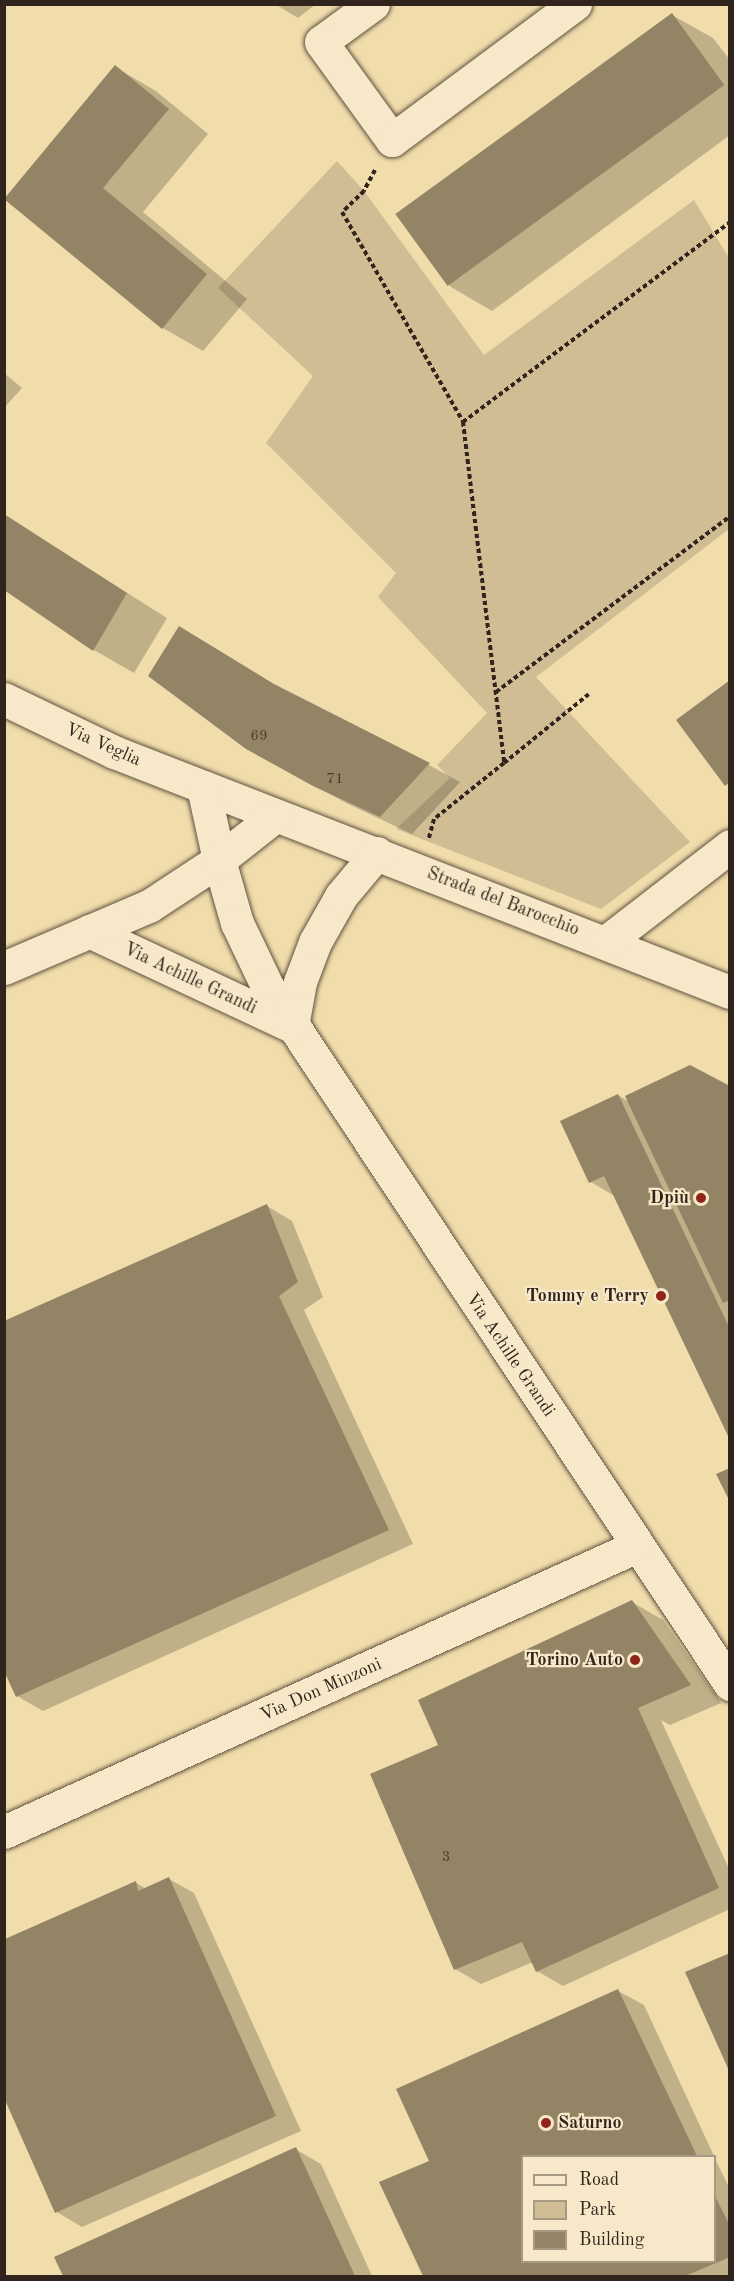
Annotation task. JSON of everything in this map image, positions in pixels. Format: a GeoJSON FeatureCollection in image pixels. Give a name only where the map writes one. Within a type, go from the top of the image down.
{"type":"FeatureCollection","features":[{"type":"Feature","properties":{"kind":"street"},"geometry":{"type":"LineString","coordinates":[[372,4],[321,42],[392,140],[574,4]]}},
{"type":"Feature","properties":{"kind":"street","name":"Via Veglia"},"geometry":{"type":"LineString","coordinates":[[4,699],[114,752],[275,816]]}},
{"type":"Feature","properties":{"kind":"street","name":"Via Achille Grandi"},"geometry":{"type":"LineString","coordinates":[[203,787],[219,860],[246,943],[267,986],[729,1684]]}},
{"type":"Feature","properties":{"kind":"street"},"geometry":{"type":"LineString","coordinates":[[4,968],[149,906],[219,860],[275,816]]}},
{"type":"Feature","properties":{"kind":"street","name":"Strada del Barocchio"},"geometry":{"type":"LineString","coordinates":[[275,816],[377,853],[729,992]]}},
{"type":"Feature","properties":{"kind":"street"},"geometry":{"type":"LineString","coordinates":[[606,942],[729,846]]}},
{"type":"Feature","properties":{"kind":"street"},"geometry":{"type":"LineString","coordinates":[[292,1026],[300,982],[315,942],[341,896],[377,853]]}},
{"type":"Feature","properties":{"kind":"street","name":"Via Achille Grandi"},"geometry":{"type":"LineString","coordinates":[[89,931],[292,1026]]}},
{"type":"Feature","properties":{"kind":"street","name":"Via Don Minzoni"},"geometry":{"type":"LineString","coordinates":[[4,1832],[637,1546]]}},
{"type":"Feature","properties":{"kind":"path"},"geometry":{"type":"LineString","coordinates":[[392,140],[364,191],[342,212],[463,422],[504,763]]}},
{"type":"Feature","properties":{"kind":"path"},"geometry":{"type":"LineString","coordinates":[[463,422],[729,222]]}},
{"type":"Feature","properties":{"kind":"path"},"geometry":{"type":"LineString","coordinates":[[495,693],[729,516]]}},
{"type":"Feature","properties":{"kind":"path"},"geometry":{"type":"LineString","coordinates":[[417,869],[434,819],[590,694]]}},
{"type":"Feature","properties":{"kind":"green space"},"geometry":{"type":"Polygon","coordinates":[[[337,161],[364,191],[484,355],[694,200],[729,258],[729,529],[536,677],[690,842],[601,909],[396,829],[450,778],[437,765],[487,713],[378,597],[396,573],[266,443],[313,376],[218,288],[337,161]]]}},
{"type":"Feature","properties":{"kind":"building"},"geometry":{"type":"Polygon","coordinates":[[[672,13],[724,85],[448,286],[395,214],[672,13]]]}},
{"type":"Feature","properties":{"kind":"building"},"geometry":{"type":"Polygon","coordinates":[[[115,65],[169,109],[103,188],[207,274],[162,329],[4,199],[115,65]]]}},
{"type":"Feature","properties":{"kind":"building"},"geometry":{"type":"Polygon","coordinates":[[[4,514],[127,593],[93,651],[4,590],[4,514]]]}},
{"type":"Feature","properties":{"kind":"building"},"geometry":{"type":"Polygon","coordinates":[[[179,626],[274,684],[430,763],[380,817],[313,786],[246,749],[148,676],[179,626]]]}},
{"type":"Feature","properties":{"kind":"building"},"geometry":{"type":"Polygon","coordinates":[[[730,680],[730,782],[725,786],[676,720],[730,680]]]}},
{"type":"Feature","properties":{"kind":"building","name":"Dpiù"},"geometry":{"type":"Polygon","coordinates":[[[690,1065],[730,1086],[730,1300],[723,1303],[625,1096],[690,1065]]]}},
{"type":"Feature","properties":{"kind":"building"},"geometry":{"type":"Polygon","coordinates":[[[618,1094],[730,1329],[730,1440],[604,1176],[589,1183],[560,1121],[618,1094]]]}},
{"type":"Feature","properties":{"kind":"building"},"geometry":{"type":"Polygon","coordinates":[[[267,1204],[298,1282],[279,1296],[389,1530],[16,1697],[4,1671],[4,1321],[267,1204]]]}},
{"type":"Feature","properties":{"kind":"building"},"geometry":{"type":"Polygon","coordinates":[[[730,1468],[730,1502],[716,1474],[730,1468]]]}},
{"type":"Feature","properties":{"kind":"building"},"geometry":{"type":"Polygon","coordinates":[[[632,1600],[691,1685],[638,1708],[719,1888],[536,1972],[522,1942],[454,1970],[370,1774],[438,1745],[418,1700],[632,1600]]]}},
{"type":"Feature","properties":{"kind":"building"},"geometry":{"type":"Polygon","coordinates":[[[169,1877],[276,2116],[55,2213],[5,2100],[5,1939],[136,1881],[138,1891],[169,1877]]]}},
{"type":"Feature","properties":{"kind":"building"},"geometry":{"type":"Polygon","coordinates":[[[730,1953],[730,2073],[685,1972],[730,1953]]]}},
{"type":"Feature","properties":{"kind":"building","name":"Saturno"},"geometry":{"type":"Polygon","coordinates":[[[618,1989],[697,2155],[521,2155],[521,2263],[716,2263],[685,2276],[423,2276],[379,2182],[429,2161],[396,2089],[618,1989]]]}},
{"type":"Feature","properties":{"kind":"building"},"geometry":{"type":"Polygon","coordinates":[[[296,2147],[355,2276],[63,2276],[54,2257],[296,2147]]]}},
{"type":"Feature","properties":{"kind":"building","name":"Saturno"},"geometry":{"type":"Polygon","coordinates":[[[716,2198],[730,2226],[730,2257],[716,2263],[716,2198]]]}},
{"type":"Feature","properties":{"kind":"place","name":"Dpiù"},"geometry":{"type":"Point","coordinates":[701,1198]}},
{"type":"Feature","properties":{"kind":"place","name":"Tommy e Terry"},"geometry":{"type":"Point","coordinates":[661,1296]}},
{"type":"Feature","properties":{"kind":"place","name":"Torino Auto"},"geometry":{"type":"Point","coordinates":[635,1660]}},
{"type":"Feature","properties":{"kind":"place","name":"Saturno"},"geometry":{"type":"Point","coordinates":[546,2123]}}]}
